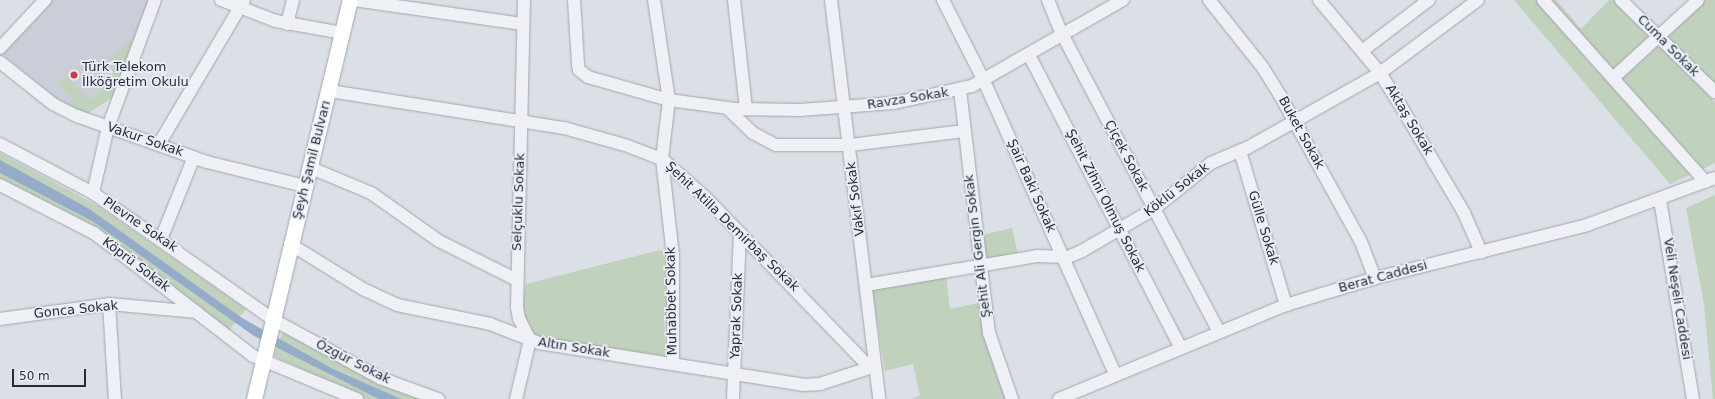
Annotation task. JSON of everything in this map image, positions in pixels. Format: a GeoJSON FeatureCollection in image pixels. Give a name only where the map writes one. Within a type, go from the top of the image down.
{"type":"FeatureCollection","features":[{"type":"Feature","properties":{"kind":"main road","name":"Şeyh Şamil Bulvarı"},"geometry":{"type":"LineString","coordinates":[[263,356],[290,244],[311,168],[350,0]]}},
{"type":"Feature","properties":{"kind":"main road"},"geometry":{"type":"LineString","coordinates":[[254,399],[263,356]]}},
{"type":"Feature","properties":{"kind":"street"},"geometry":{"type":"LineString","coordinates":[[0,48],[45,0]]}},
{"type":"Feature","properties":{"kind":"street"},"geometry":{"type":"LineString","coordinates":[[93,193],[108,127],[155,0]]}},
{"type":"Feature","properties":{"kind":"street"},"geometry":{"type":"LineString","coordinates":[[221,0],[242,4],[288,24],[343,33]]}},
{"type":"Feature","properties":{"kind":"street"},"geometry":{"type":"LineString","coordinates":[[288,24],[293,0]]}},
{"type":"Feature","properties":{"kind":"street"},"geometry":{"type":"LineString","coordinates":[[354,0],[522,24]]}},
{"type":"Feature","properties":{"kind":"street","name":"Selçuklu Sokak"},"geometry":{"type":"LineString","coordinates":[[524,0],[522,24],[522,121],[517,280],[519,318],[530,340]]}},
{"type":"Feature","properties":{"kind":"street","name":"Ravza Sokak"},"geometry":{"type":"LineString","coordinates":[[574,0],[579,70],[597,81],[670,100],[727,108],[746,109],[844,108],[894,103],[960,90],[984,81],[1062,34],[1123,0]]}},
{"type":"Feature","properties":{"kind":"street","name":"Muhabbet Sokak"},"geometry":{"type":"LineString","coordinates":[[654,0],[670,100],[662,159],[672,255],[672,364]]}},
{"type":"Feature","properties":{"kind":"street"},"geometry":{"type":"LineString","coordinates":[[734,0],[746,109]]}},
{"type":"Feature","properties":{"kind":"street","name":"Vakıf Sokak"},"geometry":{"type":"LineString","coordinates":[[831,0],[850,145],[866,285],[873,367],[879,399]]}},
{"type":"Feature","properties":{"kind":"street","name":"Şair Baki Sokak"},"geometry":{"type":"LineString","coordinates":[[943,0],[984,81],[1115,374]]}},
{"type":"Feature","properties":{"kind":"street","name":"Çiçek Sokak"},"geometry":{"type":"LineString","coordinates":[[1048,0],[1062,34],[1219,332]]}},
{"type":"Feature","properties":{"kind":"street","name":"Buket Sokak"},"geometry":{"type":"LineString","coordinates":[[1208,0],[1263,68],[1295,120],[1361,242],[1375,278]]}},
{"type":"Feature","properties":{"kind":"street","name":"Aktaş Sokak"},"geometry":{"type":"LineString","coordinates":[[1319,0],[1380,73],[1464,213],[1481,252]]}},
{"type":"Feature","properties":{"kind":"street"},"geometry":{"type":"LineString","coordinates":[[1362,51],[1429,0]]}},
{"type":"Feature","properties":{"kind":"street","name":"Köklü Sokak"},"geometry":{"type":"LineString","coordinates":[[866,285],[1037,256],[1063,257],[1082,251],[1119,231],[1154,209],[1203,168],[1240,151],[1380,73],[1478,0]]}},
{"type":"Feature","properties":{"kind":"street"},"geometry":{"type":"LineString","coordinates":[[1543,0],[1613,78],[1711,180]]}},
{"type":"Feature","properties":{"kind":"street","name":"Cuma Sokak"},"geometry":{"type":"LineString","coordinates":[[1621,0],[1715,92]]}},
{"type":"Feature","properties":{"kind":"street"},"geometry":{"type":"LineString","coordinates":[[1613,78],[1698,0]]}},
{"type":"Feature","properties":{"kind":"street"},"geometry":{"type":"LineString","coordinates":[[159,144],[242,4]]}},
{"type":"Feature","properties":{"kind":"street","name":"Şehit Zihni Olmuş Sokak"},"geometry":{"type":"LineString","coordinates":[[1029,55],[1181,348]]}},
{"type":"Feature","properties":{"kind":"street","name":"Vakur Sokak"},"geometry":{"type":"LineString","coordinates":[[0,62],[53,104],[108,127],[194,157],[305,186]]}},
{"type":"Feature","properties":{"kind":"street","name":"Şehit Atilla Demirbaş Sokak"},"geometry":{"type":"LineString","coordinates":[[330,90],[522,121],[579,132],[662,159],[740,233],[873,367]]}},
{"type":"Feature","properties":{"kind":"street","name":"Şehit Ali Gergin Sokak"},"geometry":{"type":"LineString","coordinates":[[960,90],[980,266],[990,337],[1012,399]]}},
{"type":"Feature","properties":{"kind":"street"},"geometry":{"type":"LineString","coordinates":[[727,108],[753,133],[768,142],[785,145],[850,145],[964,131]]}},
{"type":"Feature","properties":{"kind":"street","name":"Plevne Sokak"},"geometry":{"type":"LineString","coordinates":[[0,144],[93,193],[272,319]]}},
{"type":"Feature","properties":{"kind":"street","name":"Gülle Sokak"},"geometry":{"type":"LineString","coordinates":[[1240,151],[1286,305]]}},
{"type":"Feature","properties":{"kind":"street"},"geometry":{"type":"LineString","coordinates":[[160,239],[194,157]]}},
{"type":"Feature","properties":{"kind":"street"},"geometry":{"type":"LineString","coordinates":[[311,168],[372,193],[457,251],[517,280]]}},
{"type":"Feature","properties":{"kind":"street","name":"Berat Caddesi"},"geometry":{"type":"LineString","coordinates":[[1059,399],[1115,374],[1286,305],[1375,278],[1560,233],[1660,200],[1711,180]]}},
{"type":"Feature","properties":{"kind":"street","name":"Köprü Sokak"},"geometry":{"type":"LineString","coordinates":[[0,185],[94,233],[199,313],[263,356],[357,399]]}},
{"type":"Feature","properties":{"kind":"street","name":"Veli Neşeli Caddesi"},"geometry":{"type":"LineString","coordinates":[[1660,200],[1693,399]]}},
{"type":"Feature","properties":{"kind":"street","name":"Yaprak Sokak"},"geometry":{"type":"LineString","coordinates":[[733,399],[740,233]]}},
{"type":"Feature","properties":{"kind":"street","name":"Altın Sokak"},"geometry":{"type":"LineString","coordinates":[[290,244],[363,289],[397,305],[490,324],[530,340],[734,376],[811,385],[873,367]]}},
{"type":"Feature","properties":{"kind":"street"},"geometry":{"type":"LineString","coordinates":[[109,304],[115,399]]}},
{"type":"Feature","properties":{"kind":"street","name":"Gonca Sokak"},"geometry":{"type":"LineString","coordinates":[[0,319],[109,304],[199,313]]}},
{"type":"Feature","properties":{"kind":"street","name":"Özgür Sokak"},"geometry":{"type":"LineString","coordinates":[[272,319],[380,378],[438,399]]}},
{"type":"Feature","properties":{"kind":"street"},"geometry":{"type":"LineString","coordinates":[[516,399],[530,340]]}},
{"type":"Feature","properties":{"kind":"shaded area","name":"Türk Telekom İlköğretim Okulu"},"geometry":{"type":"Polygon","coordinates":[[[51,0],[151,0],[113,97],[88,113],[67,108],[0,52],[51,0]]]}},
{"type":"Feature","properties":{"kind":"green space"},"geometry":{"type":"Polygon","coordinates":[[[1514,0],[1556,0],[1581,29],[1609,0],[1614,0],[1715,102],[1715,163],[1670,184],[1514,0]]]}},
{"type":"Feature","properties":{"kind":"green space"},"geometry":{"type":"Polygon","coordinates":[[[1704,0],[1715,0],[1715,85],[1664,35],[1704,0]]]}},
{"type":"Feature","properties":{"kind":"green space"},"geometry":{"type":"Polygon","coordinates":[[[136,34],[113,97],[88,113],[67,108],[73,99],[57,82],[65,75],[90,99],[96,96],[109,80],[114,63],[110,59],[136,34]]]}},
{"type":"Feature","properties":{"kind":"green space"},"geometry":{"type":"Polygon","coordinates":[[[0,153],[98,206],[246,309],[229,330],[112,242],[0,181],[0,153]]]}},
{"type":"Feature","properties":{"kind":"green space"},"geometry":{"type":"Polygon","coordinates":[[[1715,195],[1715,399],[1713,399],[1704,304],[1686,208],[1715,195]]]}},
{"type":"Feature","properties":{"kind":"green space"},"geometry":{"type":"Polygon","coordinates":[[[1012,228],[1018,254],[986,262],[980,235],[1012,228]]]}},
{"type":"Feature","properties":{"kind":"green space"},"geometry":{"type":"Polygon","coordinates":[[[660,250],[666,253],[668,262],[670,304],[664,322],[666,357],[537,337],[527,324],[523,304],[526,284],[660,250]]]}},
{"type":"Feature","properties":{"kind":"green space"},"geometry":{"type":"Polygon","coordinates":[[[946,275],[950,309],[978,303],[987,344],[1009,399],[911,399],[920,395],[913,364],[885,371],[872,289],[946,275]]]}},
{"type":"Feature","properties":{"kind":"green space"},"geometry":{"type":"Polygon","coordinates":[[[283,331],[421,399],[364,399],[274,356],[283,331]]]}},
{"type":"Feature","properties":{"kind":"water"},"geometry":{"type":"Polygon","coordinates":[[[0,160],[88,208],[242,318],[333,369],[401,399],[379,399],[254,336],[92,221],[0,173],[0,160]]]}},
{"type":"Feature","properties":{"kind":"place","name":"Türk Telekom İlköğretim Okulu"},"geometry":{"type":"Point","coordinates":[74,75]}}]}
